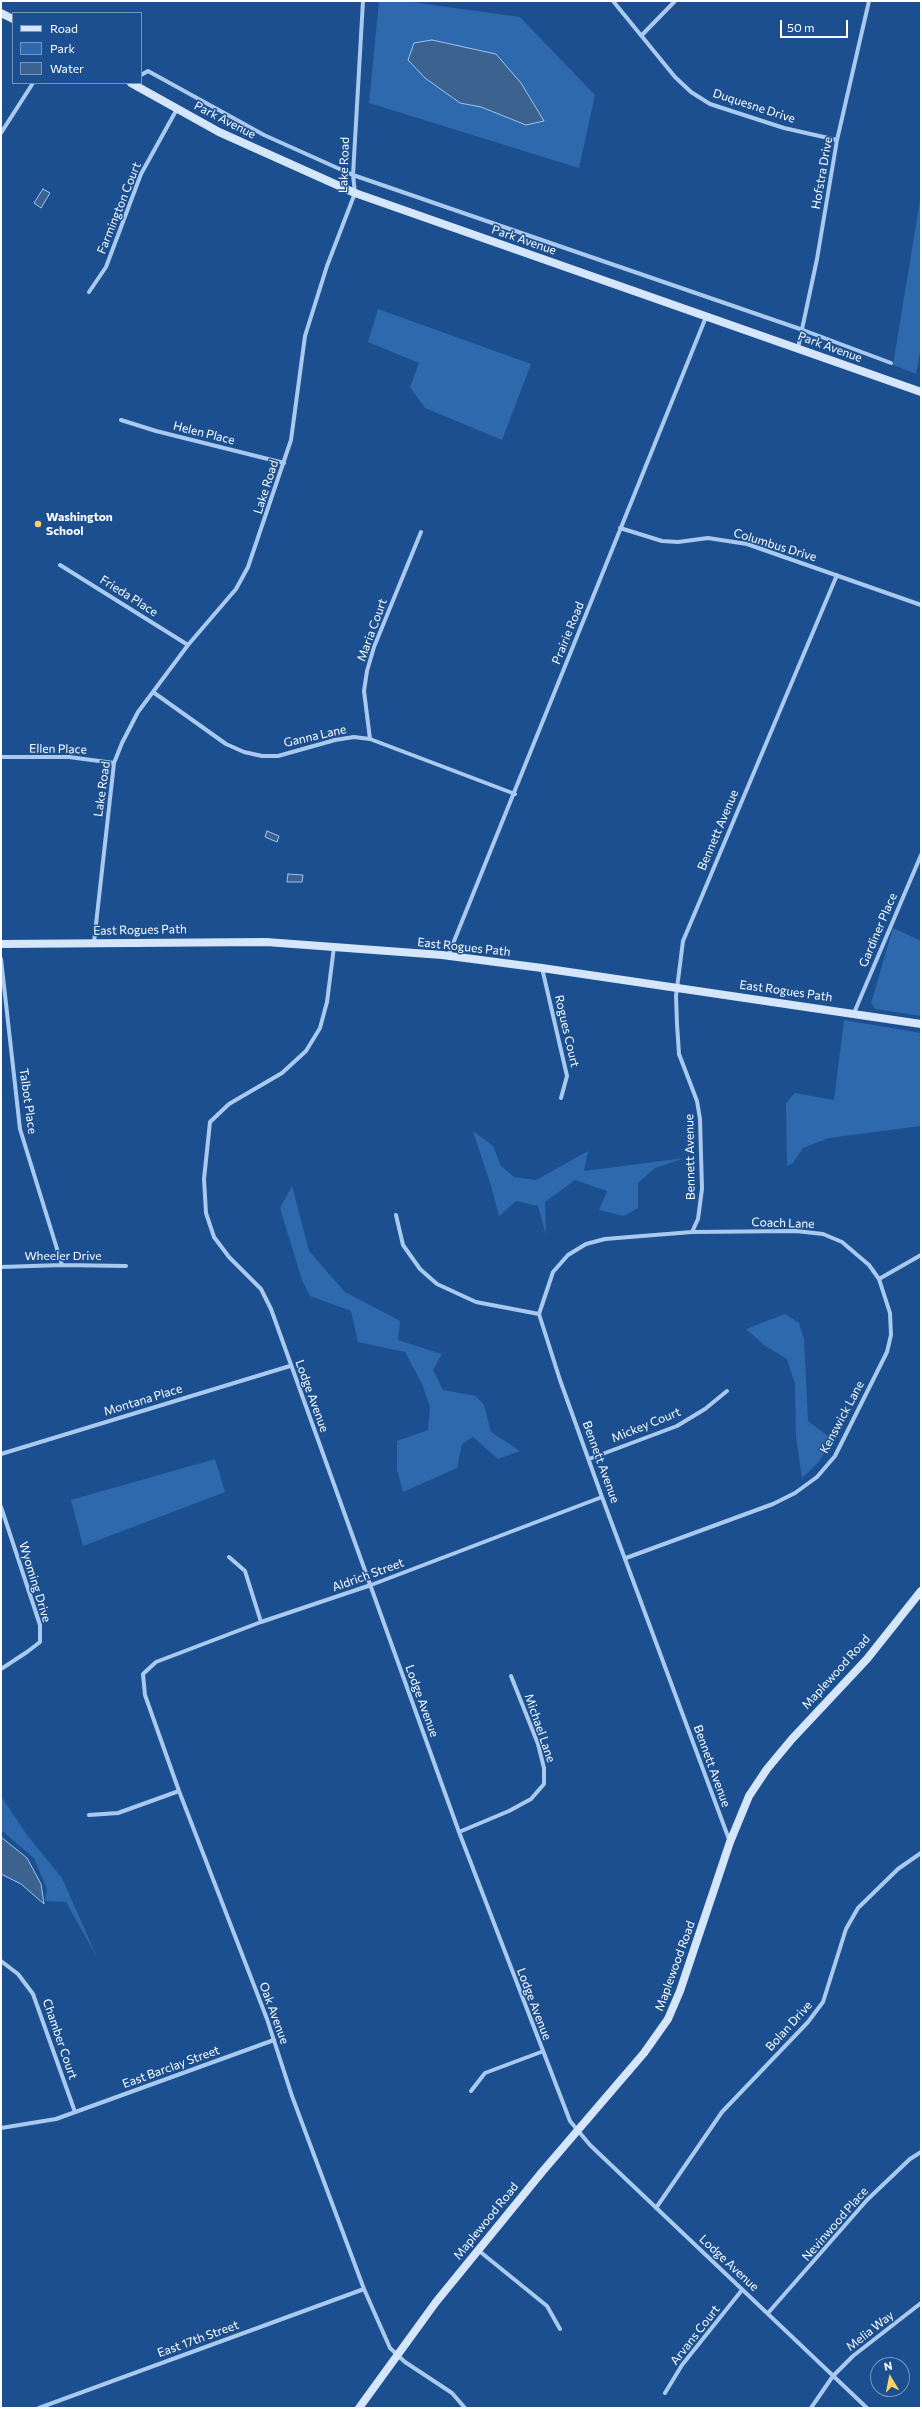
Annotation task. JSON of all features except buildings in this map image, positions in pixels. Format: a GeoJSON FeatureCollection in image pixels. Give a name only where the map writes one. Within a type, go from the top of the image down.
{"type":"FeatureCollection","features":[{"type":"Feature","properties":{"kind":"street","name":"Lake Road"},"geometry":{"type":"LineString","coordinates":[[94,942],[114,763],[129,729],[153,692],[188,645],[236,589],[248,567],[284,463],[296,418],[305,336],[327,266],[355,193],[353,175],[363,1]]}},
{"type":"Feature","properties":{"kind":"street","name":"Duquesne Drive"},"geometry":{"type":"LineString","coordinates":[[613,1],[675,77],[691,92],[710,104],[784,128],[837,140]]}},
{"type":"Feature","properties":{"kind":"street"},"geometry":{"type":"LineString","coordinates":[[642,35],[675,1]]}},
{"type":"Feature","properties":{"kind":"street","name":"Hofstra Drive"},"geometry":{"type":"LineString","coordinates":[[798,348],[803,330],[837,140],[869,1]]}},
{"type":"Feature","properties":{"kind":"street"},"geometry":{"type":"LineString","coordinates":[[1,13],[12,18]]}},
{"type":"Feature","properties":{"kind":"street"},"geometry":{"type":"LineString","coordinates":[[142,74],[148,71],[264,135],[353,175],[803,330],[891,363]]}},
{"type":"Feature","properties":{"kind":"street"},"geometry":{"type":"LineString","coordinates":[[1,133],[32,84]]}},
{"type":"Feature","properties":{"kind":"street","name":"Park Avenue"},"geometry":{"type":"LineString","coordinates":[[134,84],[177,109],[264,154],[355,193],[921,392]]}},
{"type":"Feature","properties":{"kind":"street","name":"Farmington Court"},"geometry":{"type":"LineString","coordinates":[[89,292],[106,267],[141,174],[177,109]]}},
{"type":"Feature","properties":{"kind":"street","name":"Prairie Road"},"geometry":{"type":"LineString","coordinates":[[448,956],[515,794],[706,316]]}},
{"type":"Feature","properties":{"kind":"street","name":"Helen Place"},"geometry":{"type":"LineString","coordinates":[[121,420],[156,432],[284,463]]}},
{"type":"Feature","properties":{"kind":"street","name":"Columbus Drive"},"geometry":{"type":"LineString","coordinates":[[620,528],[662,542],[678,542],[708,538],[747,544],[921,605]]}},
{"type":"Feature","properties":{"kind":"street","name":"Maria Court"},"geometry":{"type":"LineString","coordinates":[[370,739],[364,691],[367,671],[374,647],[420,532]]}},
{"type":"Feature","properties":{"kind":"street","name":"Frieda Place"},"geometry":{"type":"LineString","coordinates":[[60,565],[188,645]]}},
{"type":"Feature","properties":{"kind":"street","name":"Bennett Avenue"},"geometry":{"type":"LineString","coordinates":[[692,1232],[698,1219],[702,1189],[700,1119],[697,1101],[679,1054],[677,987],[683,941],[837,575]]}},
{"type":"Feature","properties":{"kind":"street","name":"Ganna Lane"},"geometry":{"type":"LineString","coordinates":[[153,692],[226,744],[262,756],[278,756],[348,738],[370,739],[515,794]]}},
{"type":"Feature","properties":{"kind":"street","name":"Ellen Place"},"geometry":{"type":"LineString","coordinates":[[1,758],[69,757],[114,763]]}},
{"type":"Feature","properties":{"kind":"street","name":"Gardiner Place"},"geometry":{"type":"LineString","coordinates":[[854,1013],[921,855]]}},
{"type":"Feature","properties":{"kind":"street","name":"East Rogues Path"},"geometry":{"type":"LineString","coordinates":[[1,944],[94,942],[266,942],[334,946],[448,956],[542,968],[921,1024]]}},
{"type":"Feature","properties":{"kind":"street","name":"Lodge Avenue"},"geometry":{"type":"LineString","coordinates":[[334,946],[328,996],[320,1028],[306,1051],[282,1073],[229,1104],[210,1122],[204,1179],[206,1213],[214,1237],[229,1257],[248,1273],[261,1289],[271,1309],[290,1366],[371,1585],[459,1832],[541,2052],[570,2121],[577,2132],[867,2408]]}},
{"type":"Feature","properties":{"kind":"street","name":"Talbot Place"},"geometry":{"type":"LineString","coordinates":[[1,959],[20,1129],[62,1265]]}},
{"type":"Feature","properties":{"kind":"street","name":"Rogues Court"},"geometry":{"type":"LineString","coordinates":[[542,968],[567,1076],[561,1098]]}},
{"type":"Feature","properties":{"kind":"street"},"geometry":{"type":"LineString","coordinates":[[396,1215],[403,1245],[420,1269],[437,1284],[476,1302],[539,1314],[553,1272],[568,1255],[586,1244],[606,1239],[692,1232]]}},
{"type":"Feature","properties":{"kind":"street","name":"Coach Lane"},"geometry":{"type":"LineString","coordinates":[[692,1232],[796,1231],[823,1234],[842,1242],[858,1254],[879,1279]]}},
{"type":"Feature","properties":{"kind":"street"},"geometry":{"type":"LineString","coordinates":[[879,1279],[921,1255]]}},
{"type":"Feature","properties":{"kind":"street","name":"Wheeler Drive"},"geometry":{"type":"LineString","coordinates":[[1,1267],[62,1265],[126,1266]]}},
{"type":"Feature","properties":{"kind":"street","name":"Kenswick Lane"},"geometry":{"type":"LineString","coordinates":[[626,1558],[773,1504],[795,1493],[817,1477],[834,1456],[887,1352],[891,1335],[890,1313],[879,1279]]}},
{"type":"Feature","properties":{"kind":"street","name":"Bennett Avenue"},"geometry":{"type":"LineString","coordinates":[[539,1314],[558,1373],[602,1497],[626,1558],[730,1842]]}},
{"type":"Feature","properties":{"kind":"street","name":"Montana Place"},"geometry":{"type":"LineString","coordinates":[[1,1454],[290,1366]]}},
{"type":"Feature","properties":{"kind":"street","name":"Mickey Court"},"geometry":{"type":"LineString","coordinates":[[589,1458],[677,1426],[705,1409],[727,1391]]}},
{"type":"Feature","properties":{"kind":"street","name":"Aldrich Street"},"geometry":{"type":"LineString","coordinates":[[142,1674],[156,1662],[260,1622],[371,1585],[602,1497]]}},
{"type":"Feature","properties":{"kind":"street","name":"Wyoming Drive"},"geometry":{"type":"LineString","coordinates":[[1,1507],[3,1521],[40,1625],[40,1642],[1,1669]]}},
{"type":"Feature","properties":{"kind":"street"},"geometry":{"type":"LineString","coordinates":[[229,1557],[245,1572],[260,1622]]}},
{"type":"Feature","properties":{"kind":"street","name":"Maplewood Road"},"geometry":{"type":"LineString","coordinates":[[359,2408],[397,2355],[478,2250],[644,2053],[668,2019],[680,1991],[730,1842],[749,1796],[767,1769],[867,1659],[921,1591]]}},
{"type":"Feature","properties":{"kind":"street","name":"Oak Avenue"},"geometry":{"type":"LineString","coordinates":[[142,1674],[145,1695],[179,1791],[274,2040],[364,2289],[390,2348],[397,2355]]}},
{"type":"Feature","properties":{"kind":"street","name":"Michael Lane"},"geometry":{"type":"LineString","coordinates":[[459,1832],[510,1811],[531,1799],[544,1784],[544,1768],[538,1744],[511,1676]]}},
{"type":"Feature","properties":{"kind":"street"},"geometry":{"type":"LineString","coordinates":[[89,1815],[118,1813],[179,1791]]}},
{"type":"Feature","properties":{"kind":"street","name":"Bolan Drive"},"geometry":{"type":"LineString","coordinates":[[656,2208],[722,2112],[808,2022],[823,2002],[846,1929],[858,1908],[898,1870],[921,1853]]}},
{"type":"Feature","properties":{"kind":"street","name":"Chamber Court"},"geometry":{"type":"LineString","coordinates":[[1,1961],[18,1974],[34,1994],[75,2112]]}},
{"type":"Feature","properties":{"kind":"street","name":"East Barclay Street"},"geometry":{"type":"LineString","coordinates":[[1,2128],[56,2119],[274,2040]]}},
{"type":"Feature","properties":{"kind":"street"},"geometry":{"type":"LineString","coordinates":[[471,2091],[486,2073],[541,2052]]}},
{"type":"Feature","properties":{"kind":"street","name":"Nevinwood Place"},"geometry":{"type":"LineString","coordinates":[[768,2313],[867,2200],[910,2159],[921,2152]]}},
{"type":"Feature","properties":{"kind":"street"},"geometry":{"type":"LineString","coordinates":[[478,2250],[547,2306],[560,2329]]}},
{"type":"Feature","properties":{"kind":"street","name":"East 17th Street"},"geometry":{"type":"LineString","coordinates":[[39,2408],[364,2289]]}},
{"type":"Feature","properties":{"kind":"street","name":"Arvans Court"},"geometry":{"type":"LineString","coordinates":[[665,2393],[682,2365],[742,2290]]}},
{"type":"Feature","properties":{"kind":"street","name":"Melia Way"},"geometry":{"type":"LineString","coordinates":[[811,2408],[833,2376],[853,2356],[921,2302]]}},
{"type":"Feature","properties":{"kind":"street"},"geometry":{"type":"LineString","coordinates":[[397,2355],[452,2393],[465,2408]]}},
{"type":"Feature","properties":{"kind":"green space"},"geometry":{"type":"Polygon","coordinates":[[[379,1],[404,1],[520,17],[595,95],[579,168],[369,103],[379,1]]]}},
{"type":"Feature","properties":{"kind":"green space"},"geometry":{"type":"Polygon","coordinates":[[[921,194],[921,346],[916,374],[893,365],[921,194]]]}},
{"type":"Feature","properties":{"kind":"green space"},"geometry":{"type":"Polygon","coordinates":[[[378,309],[531,364],[502,440],[425,408],[410,387],[419,363],[368,342],[378,309]]]}},
{"type":"Feature","properties":{"kind":"green space"},"geometry":{"type":"Polygon","coordinates":[[[893,928],[921,941],[921,1016],[875,1009],[871,1003],[893,928]]]}},
{"type":"Feature","properties":{"kind":"green space"},"geometry":{"type":"Polygon","coordinates":[[[844,1020],[921,1033],[921,1126],[829,1138],[803,1148],[793,1163],[787,1166],[786,1103],[795,1093],[834,1100],[844,1020]]]}},
{"type":"Feature","properties":{"kind":"green space"},"geometry":{"type":"Polygon","coordinates":[[[473,1131],[493,1146],[501,1166],[514,1177],[536,1180],[588,1151],[584,1171],[685,1158],[655,1168],[638,1183],[638,1208],[624,1216],[599,1210],[607,1191],[575,1180],[545,1202],[546,1235],[538,1206],[516,1201],[499,1216],[473,1131]]]}},
{"type":"Feature","properties":{"kind":"green space"},"geometry":{"type":"Polygon","coordinates":[[[292,1186],[309,1251],[345,1292],[400,1321],[398,1340],[442,1354],[433,1370],[443,1390],[476,1396],[484,1405],[491,1432],[520,1451],[498,1459],[473,1437],[462,1444],[457,1468],[403,1492],[397,1470],[397,1441],[428,1430],[430,1407],[422,1384],[405,1352],[358,1342],[351,1311],[310,1296],[302,1280],[280,1208],[292,1186]]]}},
{"type":"Feature","properties":{"kind":"green space"},"geometry":{"type":"Polygon","coordinates":[[[785,1314],[799,1323],[804,1339],[808,1421],[832,1439],[819,1462],[802,1478],[796,1437],[795,1384],[787,1359],[764,1345],[746,1329],[785,1314]]]}},
{"type":"Feature","properties":{"kind":"green space"},"geometry":{"type":"Polygon","coordinates":[[[215,1459],[225,1492],[83,1546],[71,1500],[215,1459]]]}},
{"type":"Feature","properties":{"kind":"green space"},"geometry":{"type":"Polygon","coordinates":[[[1,1796],[27,1835],[62,1878],[97,1957],[66,1902],[45,1901],[47,1889],[34,1858],[1,1830],[1,1796]]]}},
{"type":"Feature","properties":{"kind":"water"},"geometry":{"type":"Polygon","coordinates":[[[432,40],[496,54],[521,83],[544,121],[526,125],[481,107],[460,103],[425,78],[408,60],[414,43],[432,40]]]}},
{"type":"Feature","properties":{"kind":"water"},"geometry":{"type":"Polygon","coordinates":[[[43,189],[50,193],[41,208],[34,203],[43,189]]]}},
{"type":"Feature","properties":{"kind":"water"},"geometry":{"type":"Polygon","coordinates":[[[267,831],[279,836],[277,842],[265,837],[267,831]]]}},
{"type":"Feature","properties":{"kind":"water"},"geometry":{"type":"Polygon","coordinates":[[[288,874],[303,875],[302,882],[287,882],[288,874]]]}},
{"type":"Feature","properties":{"kind":"water"},"geometry":{"type":"Polygon","coordinates":[[[1,1837],[27,1858],[41,1884],[44,1904],[21,1884],[1,1874],[1,1837]]]}},
{"type":"Feature","properties":{"kind":"place","name":"Washington School"},"geometry":{"type":"Point","coordinates":[38,524]}}]}
